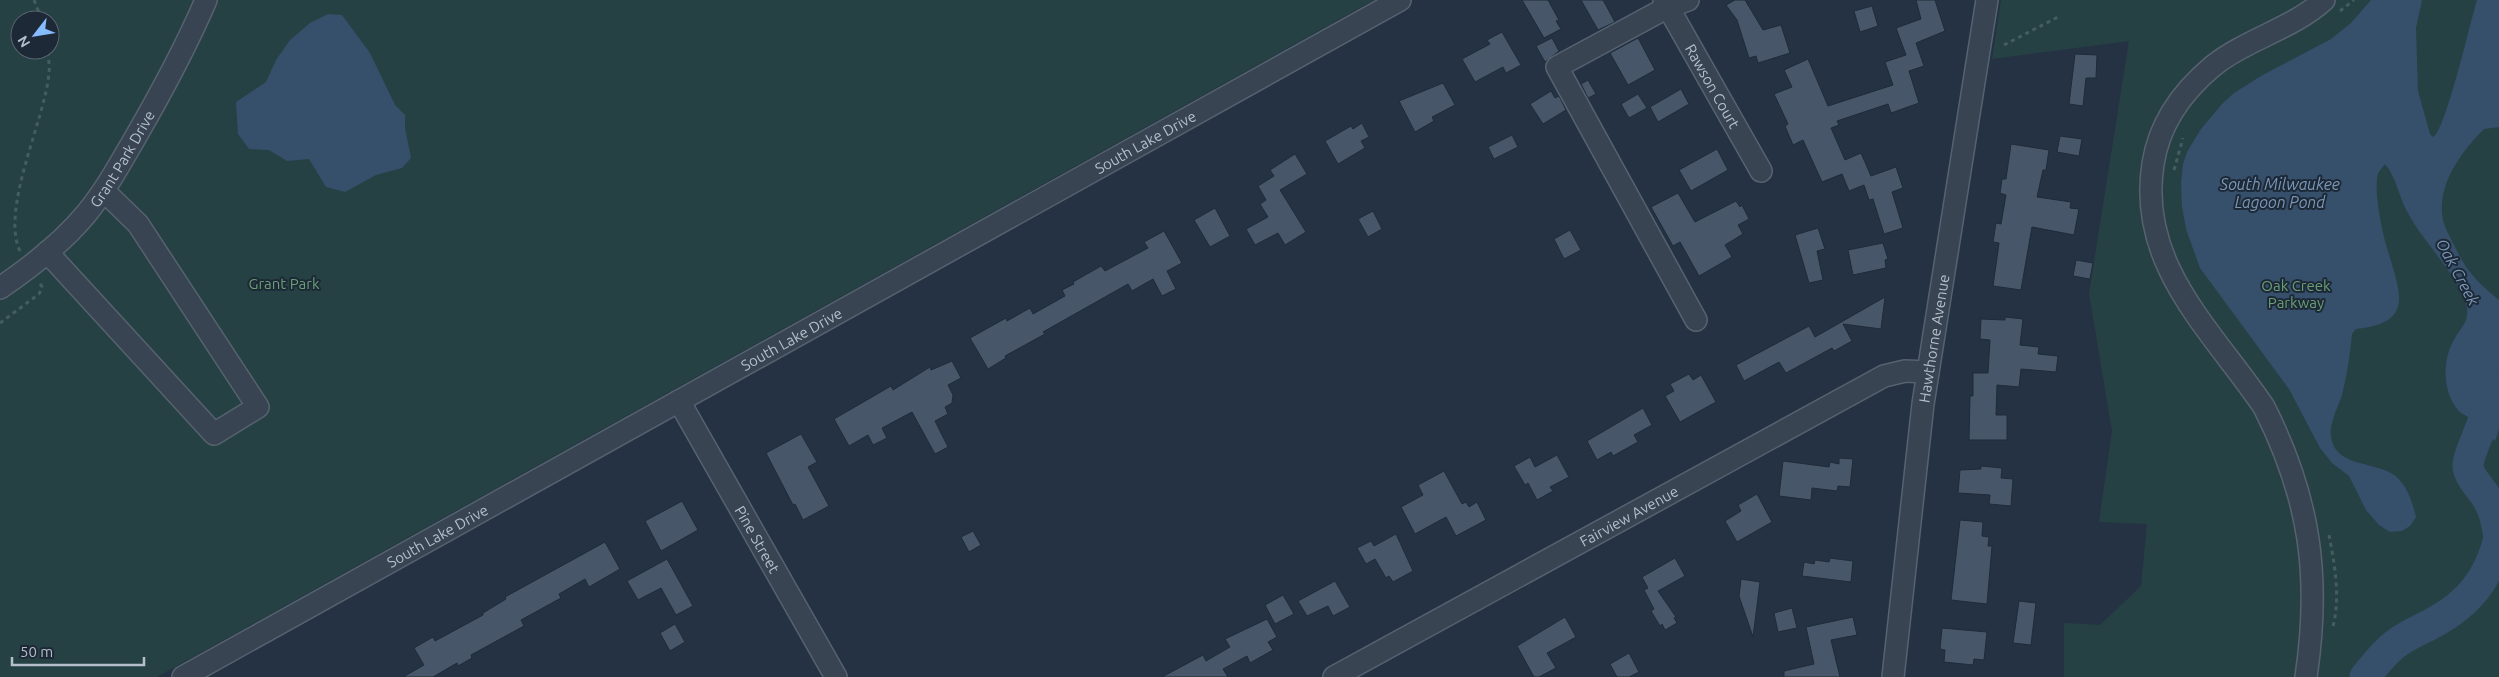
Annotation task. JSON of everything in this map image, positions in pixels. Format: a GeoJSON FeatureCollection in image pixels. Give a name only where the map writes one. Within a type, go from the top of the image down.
{"type":"FeatureCollection","features":[{"type":"Feature","properties":{"kind":"street","name":"Grant Park Drive"},"geometry":{"type":"LineString","coordinates":[[0,288],[31,267],[85,216],[104,191],[150,111],[206,0]]}},
{"type":"Feature","properties":{"kind":"street","name":"South Lake Drive"},"geometry":{"type":"LineString","coordinates":[[183,677],[1400,0]]}},
{"type":"Feature","properties":{"kind":"street","name":"Hawthorne Avenue"},"geometry":{"type":"LineString","coordinates":[[1893,677],[1928,372],[1987,0]]}},
{"type":"Feature","properties":{"kind":"street"},"geometry":{"type":"LineString","coordinates":[[1674,2],[1557,66],[1696,320]]}},
{"type":"Feature","properties":{"kind":"street","name":"Rawson Court"},"geometry":{"type":"LineString","coordinates":[[1674,2],[1762,172]]}},
{"type":"Feature","properties":{"kind":"street"},"geometry":{"type":"LineString","coordinates":[[2306,675],[2313,581],[2308,530],[2299,493],[2288,460],[2264,407],[2172,278],[2157,242],[2150,203],[2151,179],[2159,138],[2173,110],[2188,90],[2228,55],[2295,20],[2329,8]]}},
{"type":"Feature","properties":{"kind":"street"},"geometry":{"type":"LineString","coordinates":[[47,252],[214,434],[258,407],[138,224],[104,191]]}},
{"type":"Feature","properties":{"kind":"street","name":"Fairview Avenue"},"geometry":{"type":"LineString","coordinates":[[1334,677],[1884,376],[1905,371],[1928,372]]}},
{"type":"Feature","properties":{"kind":"street","name":"Pine Street"},"geometry":{"type":"LineString","coordinates":[[679,401],[836,677]]}},
{"type":"Feature","properties":{"kind":"path"},"geometry":{"type":"LineString","coordinates":[[2329,8],[2354,0]]}},
{"type":"Feature","properties":{"kind":"path"},"geometry":{"type":"LineString","coordinates":[[2004,45],[2058,17]]}},
{"type":"Feature","properties":{"kind":"path"},"geometry":{"type":"LineString","coordinates":[[22,255],[15,243],[14,208],[49,73],[48,60]]}},
{"type":"Feature","properties":{"kind":"path"},"geometry":{"type":"LineString","coordinates":[[2173,174],[2183,136]]}},
{"type":"Feature","properties":{"kind":"path"},"geometry":{"type":"LineString","coordinates":[[0,323],[39,294],[42,287],[38,278]]}},
{"type":"Feature","properties":{"kind":"path"},"geometry":{"type":"LineString","coordinates":[[2327,526],[2336,576],[2336,615],[2331,631]]}},
{"type":"Feature","properties":{"kind":"green space","name":"Grant Park"},"geometry":{"type":"Polygon","coordinates":[[[0,0],[1374,0],[157,677],[0,677],[0,0]]]}},
{"type":"Feature","properties":{"kind":"green space","name":"Oak Creek Parkway"},"geometry":{"type":"Polygon","coordinates":[[[2001,0],[2499,0],[2499,677],[2064,677],[2064,623],[2100,625],[2141,586],[2147,524],[2099,522],[2112,431],[2089,293],[2129,41],[1992,59],[2001,0]]]}},
{"type":"Feature","properties":{"kind":"water","name":"South Milwaukee Lagoon Pond"},"geometry":{"type":"Polygon","coordinates":[[[2371,0],[2422,0],[2416,28],[2418,91],[2430,134],[2433,137],[2438,131],[2451,97],[2477,0],[2499,0],[2499,127],[2484,129],[2459,159],[2447,182],[2442,207],[2445,226],[2463,262],[2478,281],[2499,300],[2499,429],[2495,441],[2471,419],[2460,412],[2449,394],[2446,375],[2448,355],[2467,317],[2467,308],[2464,298],[2451,274],[2409,215],[2385,164],[2378,174],[2377,181],[2379,214],[2397,283],[2398,305],[2395,314],[2387,321],[2374,326],[2356,329],[2352,334],[2344,388],[2333,421],[2331,436],[2334,445],[2345,457],[2389,472],[2400,480],[2404,486],[2416,517],[2410,526],[2402,531],[2390,532],[2379,525],[2366,510],[2349,476],[2332,463],[2320,448],[2289,389],[2200,268],[2186,229],[2182,207],[2181,183],[2183,164],[2187,152],[2201,129],[2222,104],[2234,93],[2261,76],[2331,39],[2351,23],[2371,0]]]}},
{"type":"Feature","properties":{"kind":"water"},"geometry":{"type":"Polygon","coordinates":[[[328,14],[342,15],[370,53],[395,105],[405,115],[405,128],[411,158],[402,168],[376,175],[345,192],[326,187],[309,159],[287,161],[269,150],[249,149],[238,134],[236,102],[266,82],[276,60],[290,40],[310,23],[328,14]]]}},
{"type":"Feature","properties":{"kind":"building"},"geometry":{"type":"Polygon","coordinates":[[[1522,0],[1548,0],[1559,20],[1556,21],[1561,29],[1544,38],[1522,0]]]}},
{"type":"Feature","properties":{"kind":"building"},"geometry":{"type":"Polygon","coordinates":[[[1581,0],[1603,0],[1615,22],[1598,30],[1581,0]]]}},
{"type":"Feature","properties":{"kind":"building"},"geometry":{"type":"Polygon","coordinates":[[[1735,0],[1745,0],[1763,30],[1781,25],[1790,53],[1758,63],[1756,56],[1749,58],[1737,20],[1726,5],[1735,0]]]}},
{"type":"Feature","properties":{"kind":"building"},"geometry":{"type":"Polygon","coordinates":[[[1916,0],[1935,0],[1945,31],[1916,43],[1924,66],[1909,71],[1919,103],[1891,113],[1888,104],[1837,121],[1839,125],[1831,128],[1845,160],[1861,153],[1871,176],[1896,167],[1903,188],[1892,192],[1903,228],[1884,234],[1873,199],[1869,200],[1864,185],[1849,191],[1842,174],[1822,182],[1803,140],[1793,145],[1785,126],[1788,124],[1774,94],[1792,87],[1784,70],[1808,59],[1828,106],[1893,85],[1885,62],[1906,55],[1896,28],[1921,19],[1916,0]]]}},
{"type":"Feature","properties":{"kind":"building"},"geometry":{"type":"Polygon","coordinates":[[[1872,6],[1878,26],[1860,32],[1854,11],[1872,6]]]}},
{"type":"Feature","properties":{"kind":"building"},"geometry":{"type":"Polygon","coordinates":[[[1502,32],[1521,65],[1506,73],[1503,67],[1475,82],[1462,59],[1490,44],[1487,40],[1502,32]]]}},
{"type":"Feature","properties":{"kind":"building"},"geometry":{"type":"Polygon","coordinates":[[[1552,38],[1559,51],[1545,62],[1536,46],[1552,38]]]}},
{"type":"Feature","properties":{"kind":"building"},"geometry":{"type":"Polygon","coordinates":[[[1638,38],[1655,70],[1628,85],[1610,53],[1638,38]]]}},
{"type":"Feature","properties":{"kind":"building"},"geometry":{"type":"Polygon","coordinates":[[[2075,54],[2097,55],[2096,78],[2086,78],[2083,106],[2069,104],[2075,54]]]}},
{"type":"Feature","properties":{"kind":"building"},"geometry":{"type":"Polygon","coordinates":[[[1588,80],[1596,94],[1588,98],[1581,84],[1588,80]]]}},
{"type":"Feature","properties":{"kind":"building"},"geometry":{"type":"Polygon","coordinates":[[[1443,83],[1455,105],[1432,117],[1434,121],[1415,132],[1399,101],[1443,83]]]}},
{"type":"Feature","properties":{"kind":"building"},"geometry":{"type":"Polygon","coordinates":[[[1681,89],[1689,104],[1658,122],[1650,107],[1681,89]]]}},
{"type":"Feature","properties":{"kind":"building"},"geometry":{"type":"Polygon","coordinates":[[[1551,91],[1555,98],[1559,96],[1566,110],[1543,124],[1530,104],[1551,91]]]}},
{"type":"Feature","properties":{"kind":"building"},"geometry":{"type":"Polygon","coordinates":[[[1638,94],[1647,108],[1629,118],[1621,104],[1638,94]]]}},
{"type":"Feature","properties":{"kind":"building"},"geometry":{"type":"Polygon","coordinates":[[[1362,123],[1369,137],[1361,141],[1365,148],[1338,164],[1325,141],[1351,126],[1353,129],[1362,123]]]}},
{"type":"Feature","properties":{"kind":"building"},"geometry":{"type":"Polygon","coordinates":[[[1512,135],[1518,147],[1494,159],[1488,147],[1512,135]]]}},
{"type":"Feature","properties":{"kind":"building"},"geometry":{"type":"Polygon","coordinates":[[[2060,136],[2082,139],[2079,156],[2057,152],[2060,136]]]}},
{"type":"Feature","properties":{"kind":"building"},"geometry":{"type":"Polygon","coordinates":[[[2011,144],[2049,150],[2046,170],[2043,170],[2037,197],[2071,202],[2070,208],[2079,209],[2074,235],[2032,227],[2021,290],[1993,286],[1999,243],[1993,242],[1996,223],[2001,224],[2006,195],[2000,193],[2002,179],[2006,179],[2011,144]]]}},
{"type":"Feature","properties":{"kind":"building"},"geometry":{"type":"Polygon","coordinates":[[[1717,149],[1728,170],[1691,191],[1679,170],[1717,149]]]}},
{"type":"Feature","properties":{"kind":"building"},"geometry":{"type":"Polygon","coordinates":[[[1295,154],[1307,174],[1280,190],[1306,232],[1285,245],[1278,233],[1255,245],[1246,229],[1268,217],[1260,204],[1266,200],[1258,186],[1274,176],[1270,170],[1295,154]]]}},
{"type":"Feature","properties":{"kind":"building"},"geometry":{"type":"Polygon","coordinates":[[[1678,193],[1695,222],[1736,201],[1740,207],[1742,205],[1749,219],[1738,225],[1743,234],[1725,245],[1732,257],[1699,276],[1680,242],[1673,246],[1651,207],[1678,193]]]}},
{"type":"Feature","properties":{"kind":"building"},"geometry":{"type":"Polygon","coordinates":[[[1215,208],[1230,236],[1210,247],[1194,220],[1215,208]]]}},
{"type":"Feature","properties":{"kind":"building"},"geometry":{"type":"Polygon","coordinates":[[[1373,211],[1382,229],[1368,237],[1358,219],[1373,211]]]}},
{"type":"Feature","properties":{"kind":"building"},"geometry":{"type":"Polygon","coordinates":[[[1818,228],[1825,249],[1817,251],[1823,280],[1809,283],[1795,235],[1818,228]]]}},
{"type":"Feature","properties":{"kind":"building"},"geometry":{"type":"Polygon","coordinates":[[[1570,230],[1581,250],[1564,259],[1554,239],[1570,230]]]}},
{"type":"Feature","properties":{"kind":"building"},"geometry":{"type":"Polygon","coordinates":[[[1164,231],[1182,263],[1167,271],[1176,289],[1162,296],[1153,279],[1132,291],[1128,284],[1043,332],[1045,334],[1005,356],[1006,358],[988,369],[970,338],[1006,318],[1007,321],[1030,308],[1033,314],[1065,296],[1062,290],[1074,284],[1073,282],[1101,266],[1105,271],[1148,248],[1144,242],[1164,231]]]}},
{"type":"Feature","properties":{"kind":"building"},"geometry":{"type":"Polygon","coordinates":[[[1883,243],[1888,259],[1885,260],[1886,268],[1853,275],[1848,250],[1883,243]]]}},
{"type":"Feature","properties":{"kind":"building"},"geometry":{"type":"Polygon","coordinates":[[[2076,260],[2093,263],[2090,279],[2073,276],[2076,260]]]}},
{"type":"Feature","properties":{"kind":"building"},"geometry":{"type":"Polygon","coordinates":[[[1885,297],[1881,329],[1843,324],[1852,341],[1834,351],[1832,348],[1786,373],[1779,362],[1744,381],[1736,365],[1809,326],[1815,337],[1885,297]]]}},
{"type":"Feature","properties":{"kind":"building"},"geometry":{"type":"Polygon","coordinates":[[[2005,317],[2023,319],[2020,345],[2039,347],[2038,354],[2058,356],[2056,372],[2021,369],[2019,387],[1997,385],[1996,415],[2007,415],[2007,440],[1969,440],[1970,396],[1973,396],[1973,373],[1988,373],[1990,340],[1980,339],[1981,319],[2005,320],[2005,317]]]}},
{"type":"Feature","properties":{"kind":"building"},"geometry":{"type":"Polygon","coordinates":[[[952,361],[961,378],[948,385],[953,395],[952,403],[945,407],[948,414],[935,421],[948,447],[935,454],[912,412],[882,428],[887,438],[873,445],[868,435],[849,446],[834,419],[891,386],[893,390],[930,367],[931,370],[952,361]]]}},
{"type":"Feature","properties":{"kind":"building"},"geometry":{"type":"Polygon","coordinates":[[[1689,374],[1693,380],[1701,375],[1716,402],[1680,422],[1665,396],[1674,391],[1670,384],[1689,374]]]}},
{"type":"Feature","properties":{"kind":"building"},"geometry":{"type":"Polygon","coordinates":[[[1643,408],[1652,425],[1634,435],[1638,442],[1613,456],[1611,452],[1597,460],[1587,441],[1643,408]]]}},
{"type":"Feature","properties":{"kind":"building"},"geometry":{"type":"Polygon","coordinates":[[[801,434],[817,462],[808,467],[829,506],[803,520],[795,504],[793,505],[766,453],[801,434]]]}},
{"type":"Feature","properties":{"kind":"building"},"geometry":{"type":"Polygon","coordinates":[[[1557,455],[1569,477],[1550,487],[1553,491],[1537,500],[1528,483],[1525,485],[1514,466],[1530,457],[1535,467],[1557,455]]]}},
{"type":"Feature","properties":{"kind":"building"},"geometry":{"type":"Polygon","coordinates":[[[1839,458],[1853,459],[1850,487],[1838,486],[1837,491],[1812,488],[1811,500],[1779,496],[1783,461],[1829,467],[1830,462],[1839,464],[1839,458]]]}},
{"type":"Feature","properties":{"kind":"building"},"geometry":{"type":"Polygon","coordinates":[[[1981,466],[2002,468],[2001,478],[2013,479],[2011,506],[1989,504],[1990,495],[1958,493],[1960,470],[1981,469],[1981,466]]]}},
{"type":"Feature","properties":{"kind":"building"},"geometry":{"type":"Polygon","coordinates":[[[1444,471],[1462,504],[1466,502],[1469,507],[1477,502],[1486,520],[1456,536],[1446,517],[1415,534],[1401,507],[1423,495],[1418,485],[1444,471]]]}},
{"type":"Feature","properties":{"kind":"building"},"geometry":{"type":"Polygon","coordinates":[[[1757,494],[1772,522],[1737,542],[1725,521],[1741,511],[1738,505],[1757,494]]]}},
{"type":"Feature","properties":{"kind":"building"},"geometry":{"type":"Polygon","coordinates":[[[682,501],[698,530],[661,551],[645,521],[682,501]]]}},
{"type":"Feature","properties":{"kind":"building"},"geometry":{"type":"Polygon","coordinates":[[[1960,520],[1983,522],[1982,536],[1989,537],[1988,546],[1992,546],[1987,604],[1951,600],[1960,520]]]}},
{"type":"Feature","properties":{"kind":"building"},"geometry":{"type":"Polygon","coordinates":[[[973,531],[981,545],[969,552],[961,537],[973,531]]]}},
{"type":"Feature","properties":{"kind":"building"},"geometry":{"type":"Polygon","coordinates":[[[1396,534],[1413,571],[1393,582],[1389,576],[1386,578],[1375,559],[1366,564],[1357,548],[1371,541],[1374,546],[1396,534]]]}},
{"type":"Feature","properties":{"kind":"building"},"geometry":{"type":"Polygon","coordinates":[[[605,542],[620,569],[589,587],[585,579],[559,594],[561,598],[521,620],[524,626],[471,655],[472,658],[458,666],[457,663],[433,677],[403,677],[424,665],[414,648],[433,637],[435,641],[483,615],[483,613],[506,599],[505,597],[605,542]]]}},
{"type":"Feature","properties":{"kind":"building"},"geometry":{"type":"Polygon","coordinates":[[[1675,558],[1685,576],[1658,591],[1676,617],[1674,618],[1677,623],[1665,630],[1662,624],[1660,626],[1651,611],[1654,609],[1644,590],[1648,588],[1642,577],[1675,558]]]}},
{"type":"Feature","properties":{"kind":"building"},"geometry":{"type":"Polygon","coordinates":[[[1830,558],[1853,561],[1851,582],[1802,576],[1804,562],[1814,564],[1815,560],[1829,562],[1830,558]]]}},
{"type":"Feature","properties":{"kind":"building"},"geometry":{"type":"Polygon","coordinates":[[[667,559],[693,606],[676,615],[661,588],[638,600],[627,581],[667,559]]]}},
{"type":"Feature","properties":{"kind":"building"},"geometry":{"type":"Polygon","coordinates":[[[1741,579],[1760,582],[1753,637],[1739,596],[1741,579]]]}},
{"type":"Feature","properties":{"kind":"building"},"geometry":{"type":"Polygon","coordinates":[[[1335,581],[1350,607],[1333,616],[1328,606],[1307,616],[1298,601],[1335,581]]]}},
{"type":"Feature","properties":{"kind":"building"},"geometry":{"type":"Polygon","coordinates":[[[1283,595],[1294,614],[1275,624],[1265,605],[1283,595]]]}},
{"type":"Feature","properties":{"kind":"building"},"geometry":{"type":"Polygon","coordinates":[[[2019,601],[2036,603],[2031,645],[2013,643],[2019,601]]]}},
{"type":"Feature","properties":{"kind":"building"},"geometry":{"type":"Polygon","coordinates":[[[1792,608],[1797,628],[1778,632],[1774,613],[1792,608]]]}},
{"type":"Feature","properties":{"kind":"building"},"geometry":{"type":"Polygon","coordinates":[[[1565,617],[1576,637],[1547,653],[1556,668],[1539,677],[1534,677],[1517,646],[1565,617]]]}},
{"type":"Feature","properties":{"kind":"building"},"geometry":{"type":"Polygon","coordinates":[[[1853,617],[1857,635],[1831,640],[1840,677],[1784,677],[1784,671],[1814,664],[1806,627],[1853,617]]]}},
{"type":"Feature","properties":{"kind":"building"},"geometry":{"type":"Polygon","coordinates":[[[1267,619],[1277,637],[1268,642],[1273,650],[1250,663],[1247,656],[1223,669],[1228,677],[1162,677],[1203,655],[1206,661],[1230,647],[1225,639],[1267,619]]]}},
{"type":"Feature","properties":{"kind":"building"},"geometry":{"type":"Polygon","coordinates":[[[675,624],[685,642],[670,651],[660,633],[675,624]]]}},
{"type":"Feature","properties":{"kind":"building"},"geometry":{"type":"Polygon","coordinates":[[[1942,628],[1987,632],[1984,660],[1974,659],[1973,665],[1944,662],[1945,650],[1940,649],[1942,628]]]}},
{"type":"Feature","properties":{"kind":"building"},"geometry":{"type":"Polygon","coordinates":[[[1629,653],[1639,672],[1629,677],[1617,677],[1610,664],[1629,653]]]}},
{"type":"Feature","properties":{"kind":"waterway","name":"Oak Creek"},"geometry":{"type":"LineString","coordinates":[[2494,389],[2468,461],[2468,467],[2471,476],[2486,496],[2490,505],[2499,538]]}},
{"type":"Feature","properties":{"kind":"waterway","name":"Oak Creek"},"geometry":{"type":"LineString","coordinates":[[2365,677],[2389,649],[2398,642],[2446,615],[2467,598],[2483,578],[2495,553],[2499,539]]}}]}
